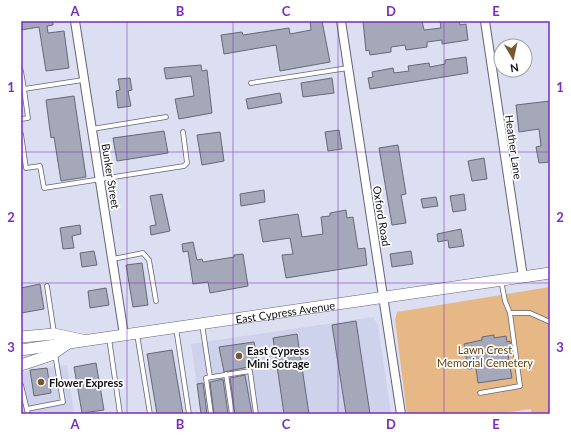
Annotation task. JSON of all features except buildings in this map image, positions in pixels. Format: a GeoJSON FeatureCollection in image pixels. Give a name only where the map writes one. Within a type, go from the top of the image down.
{"type":"FeatureCollection","features":[{"type":"Feature","properties":{"kind":"main road","name":"East Cypress Avenue"},"geometry":{"type":"LineString","coordinates":[[21,350],[550,273]]}},
{"type":"Feature","properties":{"kind":"main road"},"geometry":{"type":"LineString","coordinates":[[21,337],[54,334],[71,336],[86,341]]}},
{"type":"Feature","properties":{"kind":"main road"},"geometry":{"type":"LineString","coordinates":[[21,366],[55,353],[68,343]]}},
{"type":"Feature","properties":{"kind":"street","name":"Bunker Street"},"geometry":{"type":"LineString","coordinates":[[75,21],[124,335]]}},
{"type":"Feature","properties":{"kind":"street","name":"Oxford Road"},"geometry":{"type":"LineString","coordinates":[[341,21],[401,414]]}},
{"type":"Feature","properties":{"kind":"street","name":"Heather Lane"},"geometry":{"type":"LineString","coordinates":[[484,21],[523,277]]}},
{"type":"Feature","properties":{"kind":"lane"},"geometry":{"type":"LineString","coordinates":[[251,83],[348,68]]}},
{"type":"Feature","properties":{"kind":"lane"},"geometry":{"type":"LineString","coordinates":[[21,71],[28,118],[21,119]]}},
{"type":"Feature","properties":{"kind":"lane"},"geometry":{"type":"LineString","coordinates":[[24,89],[83,80]]}},
{"type":"Feature","properties":{"kind":"lane"},"geometry":{"type":"LineString","coordinates":[[92,129],[166,117]]}},
{"type":"Feature","properties":{"kind":"lane"},"geometry":{"type":"LineString","coordinates":[[21,134],[26,168],[40,166],[44,188],[184,166],[187,163],[183,132]]}},
{"type":"Feature","properties":{"kind":"lane"},"geometry":{"type":"LineString","coordinates":[[113,259],[144,253],[147,256],[156,301]]}},
{"type":"Feature","properties":{"kind":"lane"},"geometry":{"type":"LineString","coordinates":[[480,393],[520,386],[510,313],[505,301],[501,280]]}},
{"type":"Feature","properties":{"kind":"lane"},"geometry":{"type":"LineString","coordinates":[[47,286],[54,334]]}},
{"type":"Feature","properties":{"kind":"lane"},"geometry":{"type":"LineString","coordinates":[[510,313],[530,313],[550,322]]}},
{"type":"Feature","properties":{"kind":"lane"},"geometry":{"type":"LineString","coordinates":[[202,324],[210,377]]}},
{"type":"Feature","properties":{"kind":"lane"},"geometry":{"type":"LineString","coordinates":[[176,328],[189,414]]}},
{"type":"Feature","properties":{"kind":"lane"},"geometry":{"type":"LineString","coordinates":[[137,333],[150,414]]}},
{"type":"Feature","properties":{"kind":"lane"},"geometry":{"type":"LineString","coordinates":[[109,338],[120,414]]}},
{"type":"Feature","properties":{"kind":"lane"},"geometry":{"type":"LineString","coordinates":[[27,409],[63,402],[55,353]]}},
{"type":"Feature","properties":{"kind":"lane"},"geometry":{"type":"LineString","coordinates":[[211,414],[206,378],[250,371],[256,414]]}},
{"type":"Feature","properties":{"kind":"lane"},"geometry":{"type":"LineString","coordinates":[[226,374],[232,414]]}},
{"type":"Feature","properties":{"kind":"lane"},"geometry":{"type":"LineString","coordinates":[[21,385],[28,414]]}},
{"type":"Feature","properties":{"kind":"shaded area"},"geometry":{"type":"Polygon","coordinates":[[[373,317],[378,325],[391,414],[201,414],[191,344],[373,317]]]}},
{"type":"Feature","properties":{"kind":"shaded area"},"geometry":{"type":"Polygon","coordinates":[[[67,365],[74,414],[21,414],[21,374],[30,370],[67,365]]]}},
{"type":"Feature","properties":{"kind":"green space","name":"Lawn Crest Memorial Cemetery"},"geometry":{"type":"Polygon","coordinates":[[[550,287],[550,414],[532,414],[531,409],[496,414],[407,414],[395,320],[397,312],[550,287]]]}},
{"type":"Feature","properties":{"kind":"place","name":"East Cypress Mini Sotrage"},"geometry":{"type":"Point","coordinates":[239,356]}},
{"type":"Feature","properties":{"kind":"place","name":"Flower Express"},"geometry":{"type":"Point","coordinates":[41,382]}}]}
